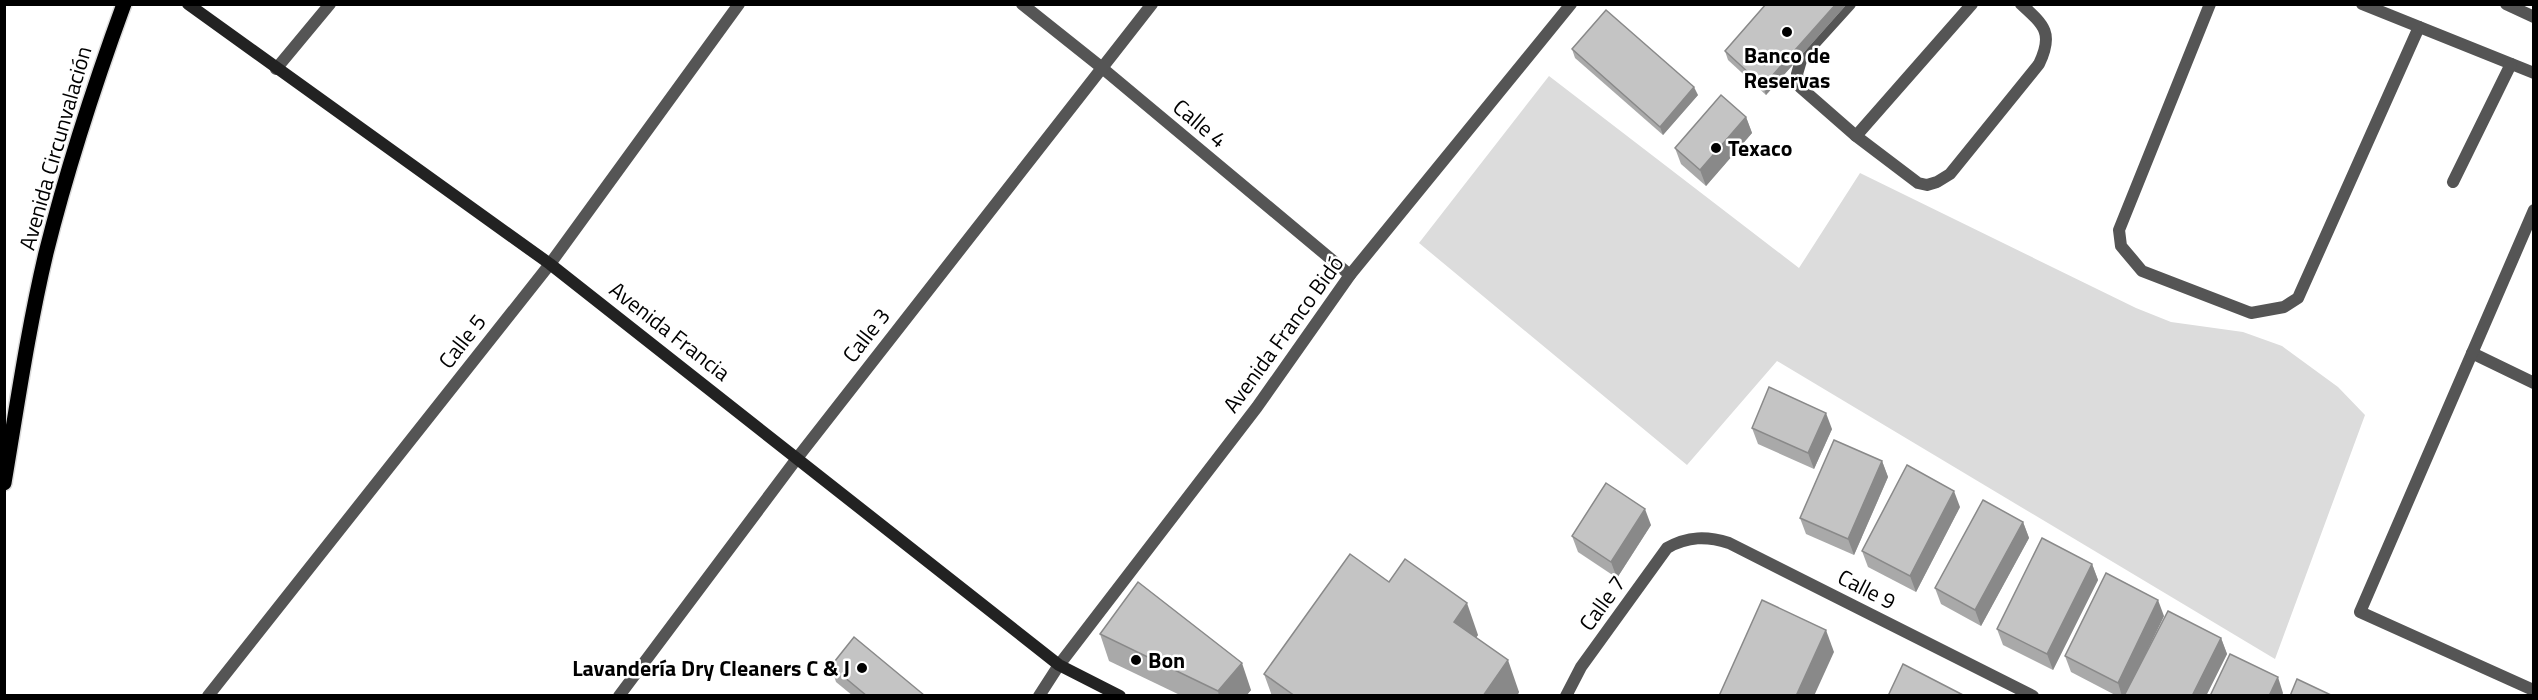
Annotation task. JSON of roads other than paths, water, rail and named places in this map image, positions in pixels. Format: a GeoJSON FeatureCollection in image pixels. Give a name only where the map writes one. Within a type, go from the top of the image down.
{"type":"FeatureCollection","features":[{"type":"Feature","properties":{"kind":"main road","name":"Avenida Circunvalación"},"geometry":{"type":"LineString","coordinates":[[4,483],[46,255],[72,154],[124,4]]}},
{"type":"Feature","properties":{"kind":"main road","name":"Avenida Francia"},"geometry":{"type":"LineString","coordinates":[[188,4],[550,264],[798,457],[1059,665],[1120,696]]}},
{"type":"Feature","properties":{"kind":"street"},"geometry":{"type":"LineString","coordinates":[[276,69],[330,4]]}},
{"type":"Feature","properties":{"kind":"street","name":"Calle 5"},"geometry":{"type":"LineString","coordinates":[[208,696],[550,264],[739,4]]}},
{"type":"Feature","properties":{"kind":"street","name":"Calle 4"},"geometry":{"type":"LineString","coordinates":[[1022,4],[1350,275]]}},
{"type":"Feature","properties":{"kind":"street","name":"Calle 3"},"geometry":{"type":"LineString","coordinates":[[619,696],[798,457],[1152,4]]}},
{"type":"Feature","properties":{"kind":"street","name":"Avenida Franco Bidó"},"geometry":{"type":"LineString","coordinates":[[1040,696],[1059,665],[1257,407],[1350,275],[1571,4]]}},
{"type":"Feature","properties":{"kind":"street"},"geometry":{"type":"LineString","coordinates":[[1850,4],[1802,57],[1797,74],[1800,87],[1856,136],[1918,183],[1927,185],[1950,174],[2039,64],[2048,36],[2041,22],[2021,4]]}},
{"type":"Feature","properties":{"kind":"street"},"geometry":{"type":"LineString","coordinates":[[1856,136],[1972,4]]}},
{"type":"Feature","properties":{"kind":"street"},"geometry":{"type":"LineString","coordinates":[[2210,4],[2119,230],[2121,246],[2142,271],[2251,313],[2284,308],[2298,298],[2420,27]]}},
{"type":"Feature","properties":{"kind":"street"},"geometry":{"type":"LineString","coordinates":[[2362,4],[2534,72]]}},
{"type":"Feature","properties":{"kind":"street"},"geometry":{"type":"LineString","coordinates":[[2506,4],[2534,17]]}},
{"type":"Feature","properties":{"kind":"street"},"geometry":{"type":"LineString","coordinates":[[2453,182],[2511,64]]}},
{"type":"Feature","properties":{"kind":"street"},"geometry":{"type":"LineString","coordinates":[[2531,690],[2360,612],[2534,210]]}},
{"type":"Feature","properties":{"kind":"street"},"geometry":{"type":"LineString","coordinates":[[2472,353],[2534,383]]}},
{"type":"Feature","properties":{"kind":"street","name":"Calle 9"},"geometry":{"type":"LineString","coordinates":[[1679,541],[1708,536],[1729,543],[2033,696]]}},
{"type":"Feature","properties":{"kind":"street","name":"Calle 7"},"geometry":{"type":"LineString","coordinates":[[1566,696],[1581,667],[1656,562],[1667,548],[1679,541]]}},
{"type":"Feature","properties":{"kind":"place","name":"Banco de Reservas"},"geometry":{"type":"Point","coordinates":[1787,32]}},
{"type":"Feature","properties":{"kind":"place","name":"Texaco"},"geometry":{"type":"Point","coordinates":[1716,148]}},
{"type":"Feature","properties":{"kind":"place","name":"Bon"},"geometry":{"type":"Point","coordinates":[1136,660]}},
{"type":"Feature","properties":{"kind":"place","name":"Lavandería Dry Cleaners C & J"},"geometry":{"type":"Point","coordinates":[862,668]}}]}
